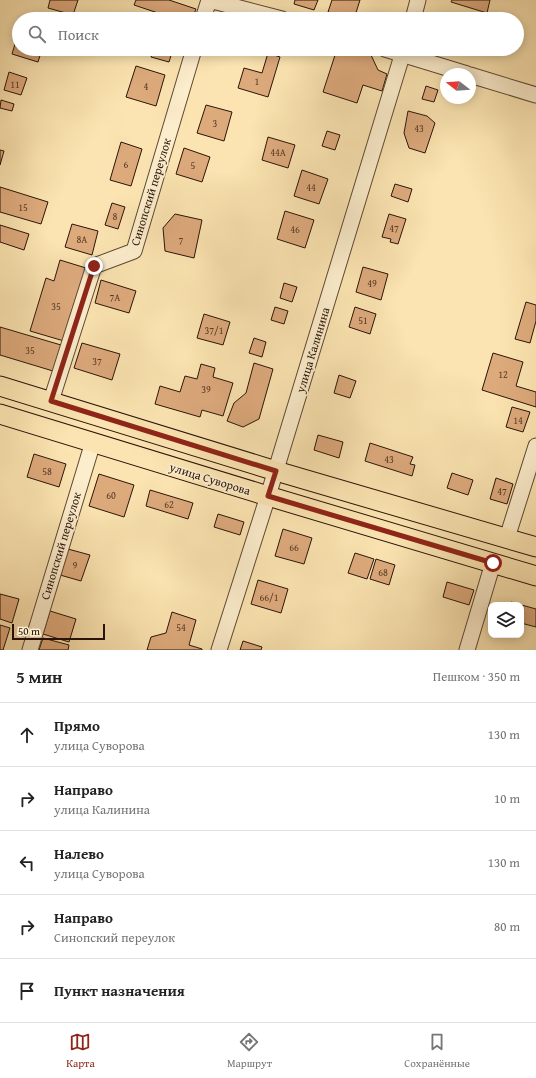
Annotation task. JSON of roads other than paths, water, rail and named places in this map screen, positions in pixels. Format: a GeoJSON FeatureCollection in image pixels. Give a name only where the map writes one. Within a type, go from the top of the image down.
{"type":"FeatureCollection","features":[{"type":"Feature","properties":{"kind":"main road"},"geometry":{"type":"LineString","coordinates":[[0,386],[276,471],[536,547]]}},
{"type":"Feature","properties":{"kind":"main road","name":"улица Суворова"},"geometry":{"type":"LineString","coordinates":[[0,414],[536,576]]}},
{"type":"Feature","properties":{"kind":"street"},"geometry":{"type":"LineString","coordinates":[[205,12],[209,0],[255,12]]}},
{"type":"Feature","properties":{"kind":"street"},"geometry":{"type":"LineString","coordinates":[[415,12],[418,0]]}},
{"type":"Feature","properties":{"kind":"street","name":"Синопский переулок"},"geometry":{"type":"LineString","coordinates":[[51,401],[94,266],[134,251],[192,56]]}},
{"type":"Feature","properties":{"kind":"street","name":"улица Калинина"},"geometry":{"type":"LineString","coordinates":[[219,650],[276,471],[402,56]]}},
{"type":"Feature","properties":{"kind":"street"},"geometry":{"type":"LineString","coordinates":[[415,56],[451,68]]}},
{"type":"Feature","properties":{"kind":"street"},"geometry":{"type":"LineString","coordinates":[[476,76],[536,95]]}},
{"type":"Feature","properties":{"kind":"street","name":"Синопский переулок"},"geometry":{"type":"LineString","coordinates":[[30,650],[93,442]]}},
{"type":"Feature","properties":{"kind":"street"},"geometry":{"type":"LineString","coordinates":[[507,538],[536,446]]}},
{"type":"Feature","properties":{"kind":"street"},"geometry":{"type":"LineString","coordinates":[[467,650],[493,563]]}}]}
